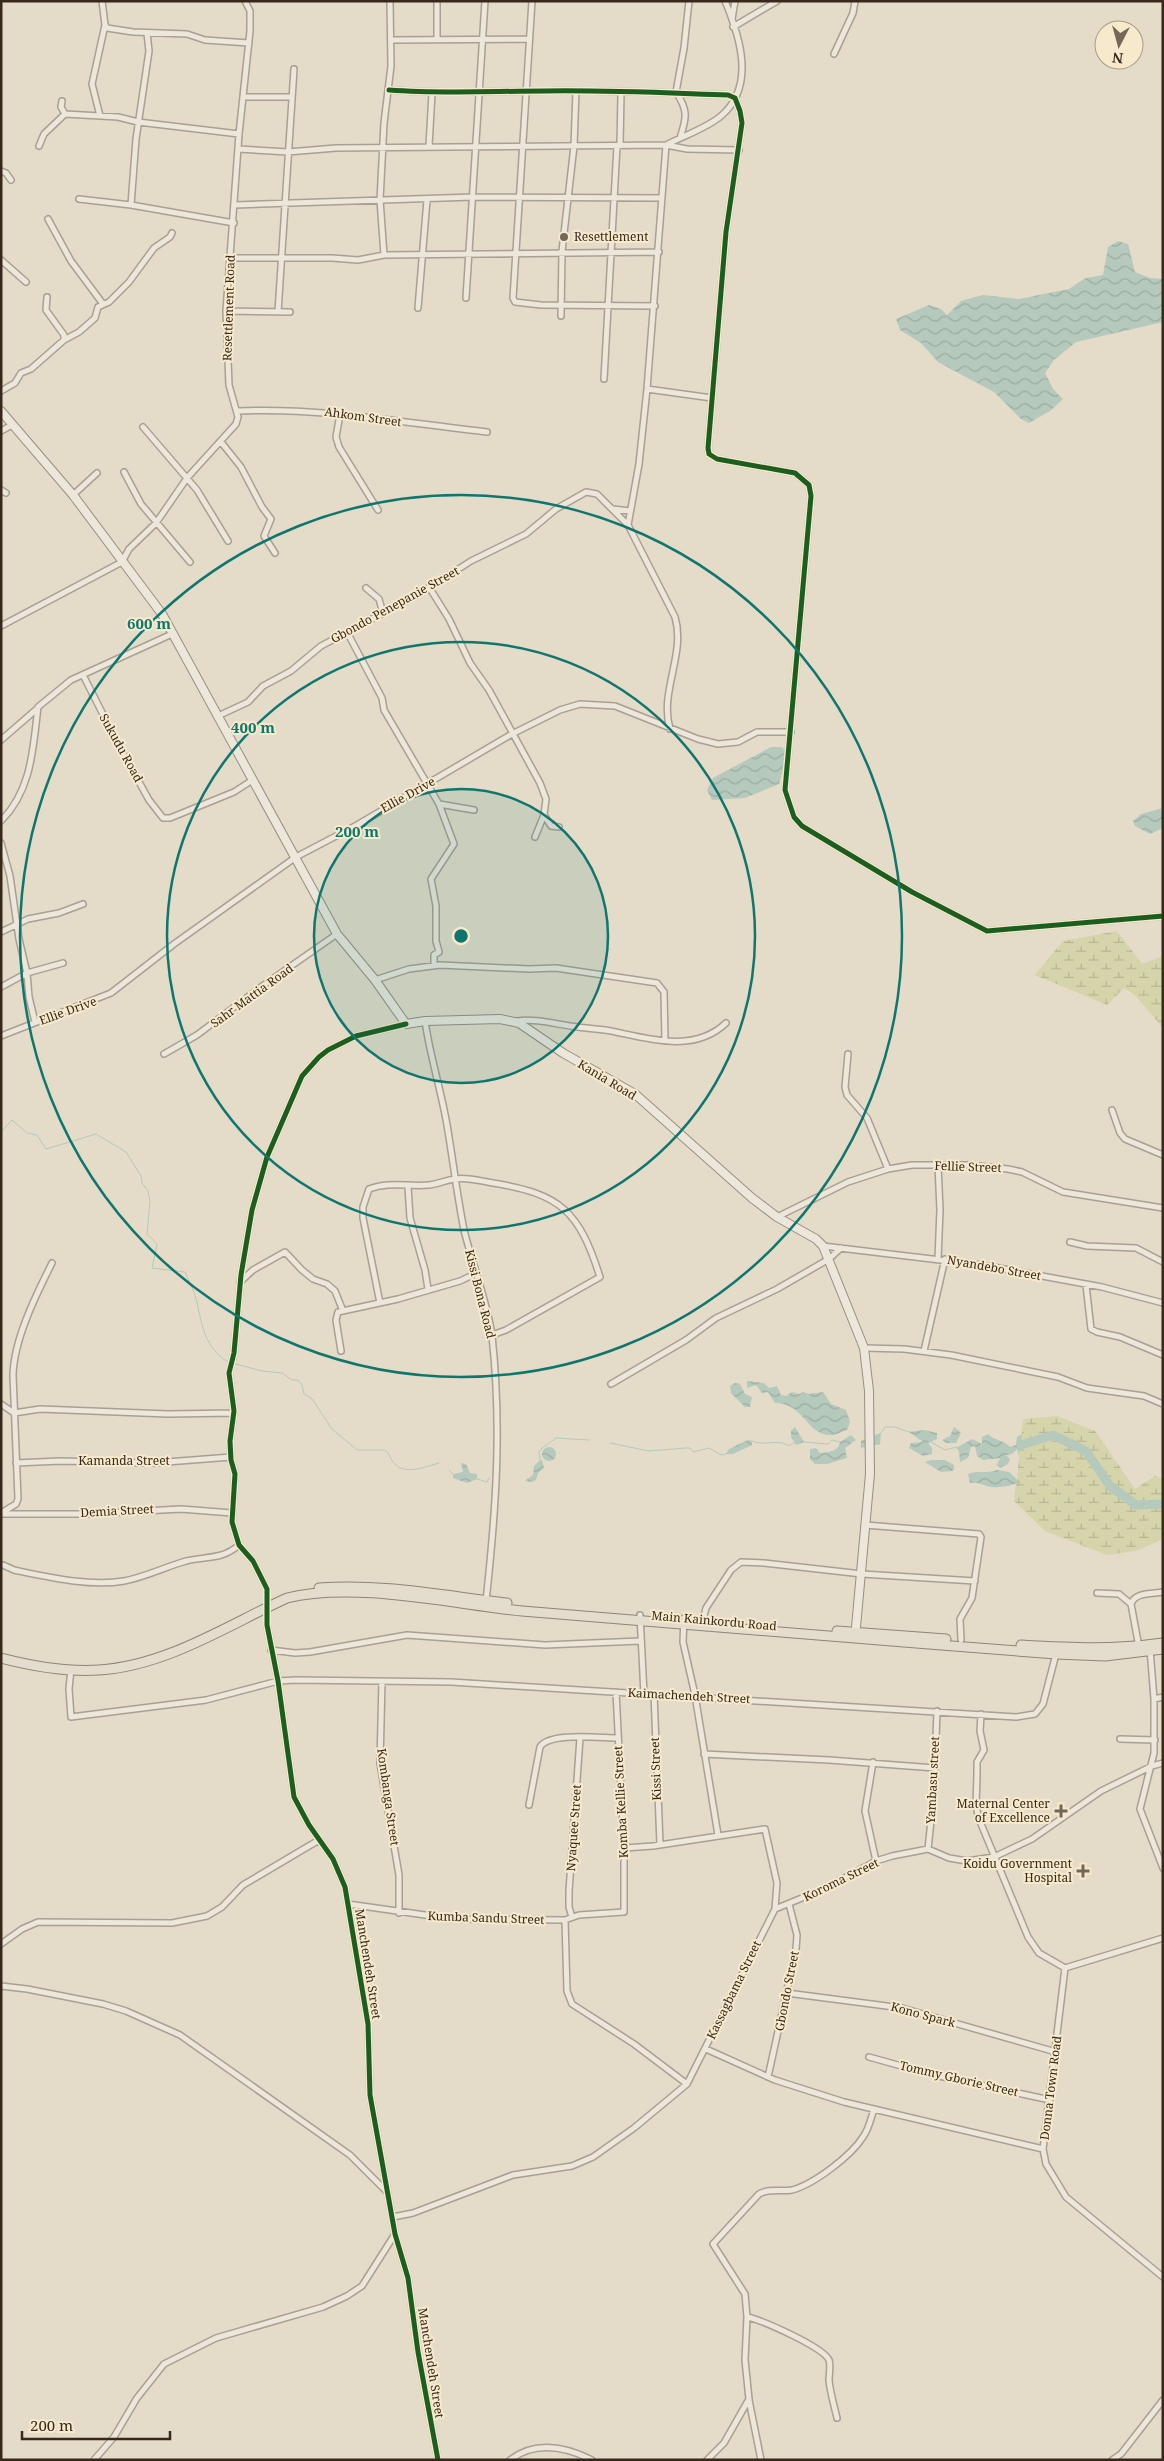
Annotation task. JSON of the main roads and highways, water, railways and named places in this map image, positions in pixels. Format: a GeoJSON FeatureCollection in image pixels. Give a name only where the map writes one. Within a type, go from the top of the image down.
{"type":"FeatureCollection","features":[{"type":"Feature","properties":{"kind":"main road","name":"Kania Road"},"geometry":{"type":"LineString","coordinates":[[1,411],[73,495],[122,562],[144,588],[218,716],[251,781],[274,816],[337,934],[375,980],[406,1024],[425,1021],[500,1019],[514,1022],[529,1029],[563,1053],[635,1094],[730,1180],[777,1217],[816,1238],[823,1246],[864,1348],[871,1445],[862,1574],[855,1635]]}},
{"type":"Feature","properties":{"kind":"main road"},"geometry":{"type":"LineString","coordinates":[[1,1658],[72,1669],[99,1670],[141,1663],[170,1653],[265,1606],[287,1598],[306,1595],[384,1591],[525,1608],[1105,1656],[1150,1648],[1163,1643]]}},
{"type":"Feature","properties":{"kind":"main road"},"geometry":{"type":"LineString","coordinates":[[473,1603],[486,1601],[525,1608]]}},
{"type":"Feature","properties":{"kind":"main road","name":"Main Kainkordu Road"},"geometry":{"type":"LineString","coordinates":[[684,1621],[703,1620],[752,1627]]}},
{"type":"Feature","properties":{"kind":"main road"},"geometry":{"type":"LineString","coordinates":[[926,1641],[960,1640],[1008,1647]]}},
{"type":"Feature","properties":{"kind":"main road"},"geometry":{"type":"LineString","coordinates":[[1056,1651],[1139,1647],[1163,1649]]}},
{"type":"Feature","properties":{"kind":"water"},"geometry":{"type":"Polygon","coordinates":[[[1118,241],[1128,244],[1135,272],[1150,278],[1163,279],[1163,322],[1076,342],[1054,360],[1045,373],[1053,389],[1063,399],[1050,411],[1029,423],[1021,419],[994,392],[938,362],[921,343],[900,330],[896,319],[929,305],[941,309],[947,315],[961,301],[983,295],[1019,299],[1069,289],[1086,278],[1103,275],[1108,247],[1118,241]]]}},
{"type":"Feature","properties":{"kind":"water"},"geometry":{"type":"Polygon","coordinates":[[[771,747],[781,747],[788,752],[779,784],[745,798],[712,800],[707,790],[713,778],[771,747]]]}},
{"type":"Feature","properties":{"kind":"water"},"geometry":{"type":"Polygon","coordinates":[[[1163,808],[1163,828],[1150,834],[1135,826],[1133,821],[1141,814],[1163,808]]]}},
{"type":"Feature","properties":{"kind":"water"},"geometry":{"type":"Polygon","coordinates":[[[747,1381],[764,1383],[769,1388],[777,1386],[781,1395],[786,1396],[792,1392],[809,1394],[823,1392],[831,1404],[846,1410],[850,1422],[847,1430],[834,1435],[817,1431],[793,1408],[785,1404],[775,1403],[768,1392],[762,1393],[756,1385],[747,1388],[747,1381]]]}},
{"type":"Feature","properties":{"kind":"water"},"geometry":{"type":"Polygon","coordinates":[[[735,1383],[740,1384],[745,1394],[752,1397],[750,1407],[745,1407],[731,1393],[730,1386],[735,1383]]]}},
{"type":"Feature","properties":{"kind":"water"},"geometry":{"type":"Polygon","coordinates":[[[795,1427],[804,1442],[796,1445],[791,1437],[791,1431],[795,1427]]]}},
{"type":"Feature","properties":{"kind":"water"},"geometry":{"type":"Polygon","coordinates":[[[954,1427],[961,1433],[956,1443],[946,1443],[942,1440],[950,1436],[954,1427]]]}},
{"type":"Feature","properties":{"kind":"water"},"geometry":{"type":"Polygon","coordinates":[[[924,1430],[937,1433],[937,1439],[928,1443],[932,1448],[932,1454],[923,1456],[909,1448],[911,1443],[923,1442],[909,1432],[924,1430]]]}},
{"type":"Feature","properties":{"kind":"water"},"geometry":{"type":"Polygon","coordinates":[[[881,1433],[880,1444],[861,1448],[861,1441],[881,1433]]]}},
{"type":"Feature","properties":{"kind":"water"},"geometry":{"type":"Polygon","coordinates":[[[988,1434],[1010,1447],[1016,1445],[1017,1437],[1022,1434],[1019,1456],[1017,1449],[1012,1454],[1006,1455],[1010,1459],[1008,1464],[1000,1468],[997,1465],[1000,1458],[983,1460],[977,1456],[975,1446],[971,1447],[968,1458],[960,1462],[959,1451],[956,1448],[972,1439],[982,1444],[982,1437],[988,1434]]]}},
{"type":"Feature","properties":{"kind":"water"},"geometry":{"type":"Polygon","coordinates":[[[851,1435],[856,1440],[845,1448],[847,1458],[827,1464],[815,1464],[810,1459],[810,1449],[816,1448],[820,1453],[833,1451],[838,1448],[840,1442],[851,1435]]]}},
{"type":"Feature","properties":{"kind":"water"},"geometry":{"type":"Polygon","coordinates":[[[748,1440],[752,1441],[752,1445],[733,1454],[726,1454],[729,1449],[748,1440]]]}},
{"type":"Feature","properties":{"kind":"water"},"geometry":{"type":"Polygon","coordinates":[[[546,1447],[552,1447],[556,1454],[552,1461],[546,1461],[542,1457],[542,1451],[546,1447]]]}},
{"type":"Feature","properties":{"kind":"water"},"geometry":{"type":"Polygon","coordinates":[[[542,1460],[544,1468],[538,1473],[536,1480],[532,1482],[525,1481],[533,1475],[534,1466],[542,1460]]]}},
{"type":"Feature","properties":{"kind":"water"},"geometry":{"type":"Polygon","coordinates":[[[945,1460],[954,1465],[954,1469],[941,1472],[925,1462],[945,1460]]]}},
{"type":"Feature","properties":{"kind":"water"},"geometry":{"type":"Polygon","coordinates":[[[461,1463],[466,1464],[470,1473],[477,1474],[477,1479],[467,1483],[453,1478],[453,1474],[463,1472],[461,1463]]]}},
{"type":"Feature","properties":{"kind":"water"},"geometry":{"type":"Polygon","coordinates":[[[997,1470],[1009,1472],[1020,1482],[1008,1486],[995,1487],[970,1483],[968,1474],[997,1470]]]}},
{"type":"Feature","properties":{"kind":"waterway"},"geometry":{"type":"LineString","coordinates":[[1,1132],[12,1120],[27,1133],[37,1135],[46,1149],[96,1134],[126,1152],[148,1191],[150,1201],[147,1234],[157,1244],[152,1268],[185,1272],[196,1298],[209,1343],[228,1362]]}},
{"type":"Feature","properties":{"kind":"waterway"},"geometry":{"type":"LineString","coordinates":[[232,1363],[262,1371],[282,1373],[292,1380],[298,1380],[302,1385],[304,1394],[312,1399],[332,1429],[357,1450],[384,1450],[397,1466],[409,1470],[439,1463]]}},
{"type":"Feature","properties":{"kind":"waterway"},"geometry":{"type":"LineString","coordinates":[[881,1433],[885,1427],[895,1427],[909,1432]]}},
{"type":"Feature","properties":{"kind":"waterway"},"geometry":{"type":"LineString","coordinates":[[1021,1445],[1053,1435],[1086,1451],[1110,1486],[1136,1505],[1163,1504]]}},
{"type":"Feature","properties":{"kind":"waterway"},"geometry":{"type":"LineString","coordinates":[[540,1460],[539,1452],[556,1438],[589,1440]]}},
{"type":"Feature","properties":{"kind":"waterway"},"geometry":{"type":"LineString","coordinates":[[804,1442],[828,1444],[832,1440],[840,1442]]}},
{"type":"Feature","properties":{"kind":"waterway"},"geometry":{"type":"LineString","coordinates":[[752,1441],[756,1443],[781,1443],[789,1446],[794,1443]]}},
{"type":"Feature","properties":{"kind":"waterway"},"geometry":{"type":"LineString","coordinates":[[931,1442],[945,1450],[957,1447]]}},
{"type":"Feature","properties":{"kind":"waterway"},"geometry":{"type":"LineString","coordinates":[[610,1443],[649,1451],[690,1448],[693,1452],[709,1448],[721,1455],[726,1454]]}},
{"type":"Feature","properties":{"kind":"waterway"},"geometry":{"type":"LineString","coordinates":[[449,1470],[453,1474]]}},
{"type":"Feature","properties":{"kind":"waterway"},"geometry":{"type":"LineString","coordinates":[[477,1479],[487,1482],[489,1478]]}},
{"type":"Feature","properties":{"kind":"place","name":"Resettlement"},"geometry":{"type":"Point","coordinates":[564,237]}},
{"type":"Feature","properties":{"kind":"place","name":"Maternal Center of Excellence"},"geometry":{"type":"Point","coordinates":[1061,1811]}},
{"type":"Feature","properties":{"kind":"place","name":"Koidu Government Hospital"},"geometry":{"type":"Point","coordinates":[1083,1871]}}]}
